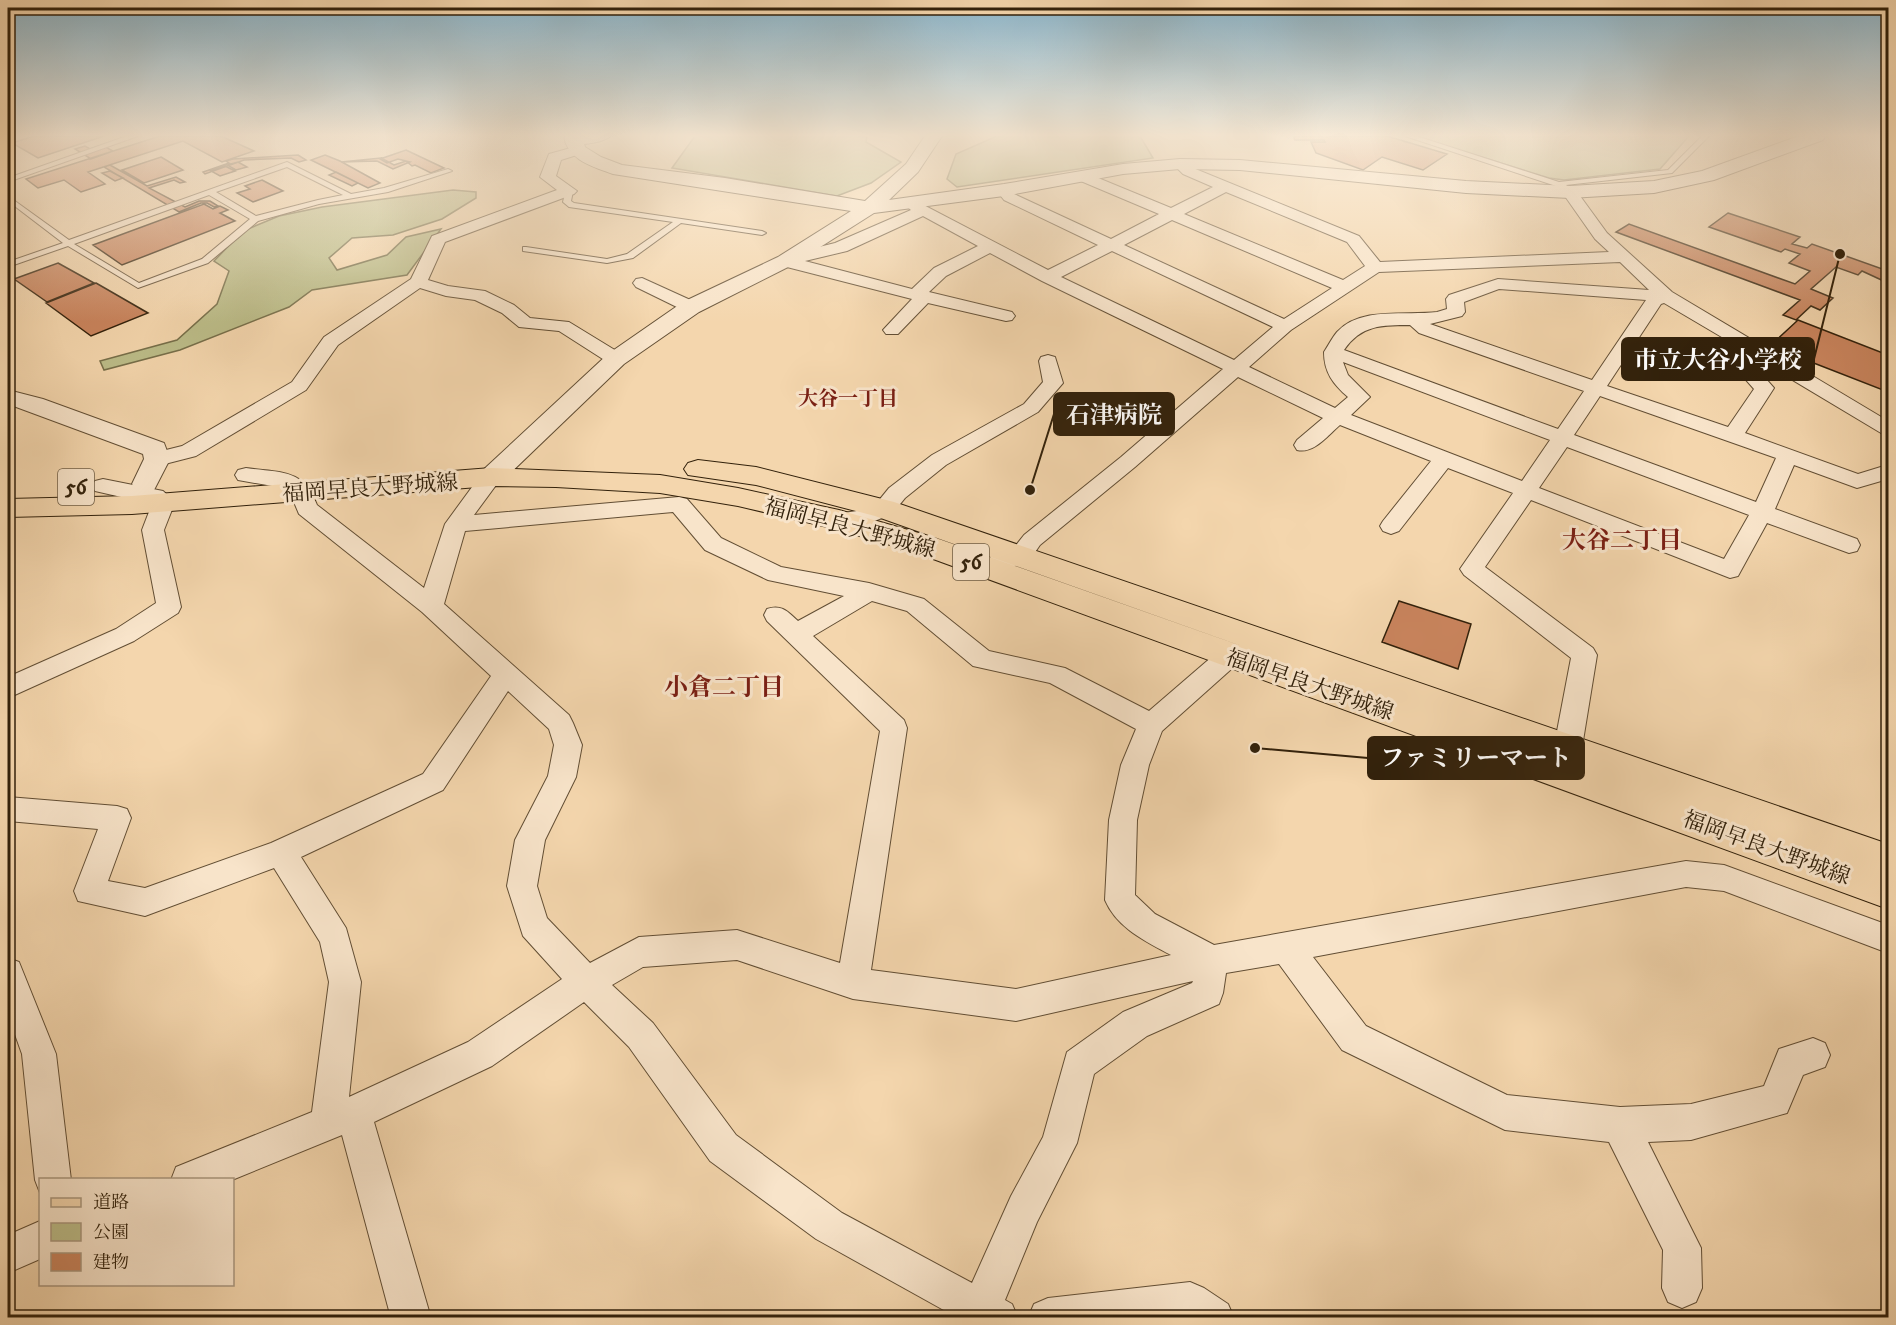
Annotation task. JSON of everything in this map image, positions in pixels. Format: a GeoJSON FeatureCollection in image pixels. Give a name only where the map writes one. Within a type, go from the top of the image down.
{"type":"FeatureCollection","features":[{"type":"Feature","properties":{"kind":"main road","name":"福岡早良大野城線"},"geometry":{"type":"LineString","coordinates":[[8,508],[156,482],[301,492],[501,468],[563,458],[671,466],[756,476],[884,509],[1021,555],[1888,861]]}},
{"type":"Feature","properties":{"kind":"main road","name":"福岡早良大野城線"},"geometry":{"type":"LineString","coordinates":[[8,488],[103,486],[357,464],[501,468],[556,478],[660,484],[738,497],[839,520],[925,545],[1230,656],[1554,769],[1888,891]]}},
{"type":"Feature","properties":{"kind":"street"},"geometry":{"type":"LineString","coordinates":[[156,482],[189,451],[299,386],[331,341],[418,282],[438,239],[548,198]]}},
{"type":"Feature","properties":{"kind":"street"},"geometry":{"type":"LineString","coordinates":[[808,198],[869,208],[918,207],[964,198]]}},
{"type":"Feature","properties":{"kind":"street"},"geometry":{"type":"LineString","coordinates":[[431,606],[456,524],[501,468],[616,359],[692,307],[785,261],[869,208],[880,198]]}},
{"type":"Feature","properties":{"kind":"street"},"geometry":{"type":"LineString","coordinates":[[1011,198],[1285,326]]}},
{"type":"Feature","properties":{"kind":"street"},"geometry":{"type":"LineString","coordinates":[[1133,198],[1345,287]]}},
{"type":"Feature","properties":{"kind":"street"},"geometry":{"type":"LineString","coordinates":[[1048,277],[1203,198]]}},
{"type":"Feature","properties":{"kind":"street"},"geometry":{"type":"LineString","coordinates":[[1252,198],[1353,239],[1375,267]]}},
{"type":"Feature","properties":{"kind":"street"},"geometry":{"type":"LineString","coordinates":[[1571,198],[1601,237],[1666,296],[1888,429]]}},
{"type":"Feature","properties":{"kind":"street"},"geometry":{"type":"LineString","coordinates":[[918,207],[1048,277],[1335,416],[1730,570],[1762,512],[1788,455]]}},
{"type":"Feature","properties":{"kind":"street"},"geometry":{"type":"LineString","coordinates":[[785,261],[841,247],[918,207]]}},
{"type":"Feature","properties":{"kind":"street"},"geometry":{"type":"LineString","coordinates":[[892,330],[940,272],[990,246]]}},
{"type":"Feature","properties":{"kind":"street"},"geometry":{"type":"LineString","coordinates":[[979,565],[1005,563],[1021,555],[1032,540],[1128,462],[1285,326],[1375,267],[1622,257]]}},
{"type":"Feature","properties":{"kind":"street"},"geometry":{"type":"LineString","coordinates":[[785,261],[1006,316]]}},
{"type":"Feature","properties":{"kind":"street"},"geometry":{"type":"LineString","coordinates":[[418,282],[446,291],[479,295],[508,309],[525,323],[563,326],[616,359]]}},
{"type":"Feature","properties":{"kind":"street"},"geometry":{"type":"LineString","coordinates":[[642,283],[692,307]]}},
{"type":"Feature","properties":{"kind":"street"},"geometry":{"type":"LineString","coordinates":[[1304,445],[1360,396],[1346,385],[1333,368],[1333,352],[1338,343],[1358,324],[1382,318],[1445,317],[1456,312],[1455,299],[1498,284],[1666,296]]}},
{"type":"Feature","properties":{"kind":"street"},"geometry":{"type":"LineString","coordinates":[[1568,747],[1584,655],[1472,569],[1656,300],[1666,296]]}},
{"type":"Feature","properties":{"kind":"street"},"geometry":{"type":"LineString","coordinates":[[1414,319],[1425,329],[1857,481],[1884,473]]}},
{"type":"Feature","properties":{"kind":"street"},"geometry":{"type":"LineString","coordinates":[[1733,436],[1764,388],[1749,372],[1751,348]]}},
{"type":"Feature","properties":{"kind":"street"},"geometry":{"type":"LineString","coordinates":[[1333,352],[1849,545]]}},
{"type":"Feature","properties":{"kind":"street"},"geometry":{"type":"LineString","coordinates":[[839,520],[867,517],[884,509],[897,493],[939,460],[1031,408],[1053,382],[1048,361]]}},
{"type":"Feature","properties":{"kind":"street"},"geometry":{"type":"LineString","coordinates":[[8,397],[34,404],[154,449],[156,482],[153,530],[169,607],[125,635],[8,688]]}},
{"type":"Feature","properties":{"kind":"street"},"geometry":{"type":"LineString","coordinates":[[1390,526],[1444,458]]}},
{"type":"Feature","properties":{"kind":"street"},"geometry":{"type":"LineString","coordinates":[[246,475],[291,482],[301,492],[307,509],[431,606],[560,723],[568,745],[562,777],[530,840],[522,886],[534,926],[586,982],[641,1035],[723,1148],[829,1226],[990,1313],[1024,1209],[1059,1143],[1080,1064],[1135,1024],[1207,993],[1212,961]]}},
{"type":"Feature","properties":{"kind":"street"},"geometry":{"type":"LineString","coordinates":[[456,524],[679,504],[714,544],[776,574],[869,592],[915,605],[982,659],[1056,675],[1151,725]]}},
{"type":"Feature","properties":{"kind":"street"},"geometry":{"type":"LineString","coordinates":[[884,509],[886,521],[925,545]]}},
{"type":"Feature","properties":{"kind":"street"},"geometry":{"type":"LineString","coordinates":[[1021,555],[1020,566],[1029,575],[1072,599]]}},
{"type":"Feature","properties":{"kind":"street"},"geometry":{"type":"LineString","coordinates":[[853,983],[894,728],[786,625],[869,592]]}},
{"type":"Feature","properties":{"kind":"street"},"geometry":{"type":"LineString","coordinates":[[1139,597],[1218,637],[1230,656]]}},
{"type":"Feature","properties":{"kind":"street"},"geometry":{"type":"LineString","coordinates":[[1212,961],[1144,924],[1120,900],[1123,820],[1136,765],[1151,725],[1230,656],[1258,650],[1300,654]]}},
{"type":"Feature","properties":{"kind":"street"},"geometry":{"type":"LineString","coordinates":[[8,809],[117,818],[89,891],[145,902],[281,852],[433,782],[506,674]]}},
{"type":"Feature","properties":{"kind":"street"},"geometry":{"type":"LineString","coordinates":[[281,852],[334,938],[345,982],[341,1118],[411,1317]]}},
{"type":"Feature","properties":{"kind":"street"},"geometry":{"type":"LineString","coordinates":[[191,1178],[341,1118],[480,1054],[586,982],[639,952],[737,945],[853,983],[1016,1005],[1212,961],[1686,874],[1724,878],[1888,939]]}},
{"type":"Feature","properties":{"kind":"street"},"geometry":{"type":"LineString","coordinates":[[1286,947],[1354,1038],[1505,1112],[1620,1125],[1691,1122],[1775,1101],[1791,1061],[1813,1055]]}},
{"type":"Feature","properties":{"kind":"street"},"geometry":{"type":"LineString","coordinates":[[10,990],[39,1054],[53,1178]]}},
{"type":"Feature","properties":{"kind":"street"},"geometry":{"type":"LineString","coordinates":[[1620,1125],[1683,1248],[1682,1288]]}},
{"type":"Feature","properties":{"kind":"street"},"geometry":{"type":"LineString","coordinates":[[8,1254],[39,1240]]}},
{"type":"Feature","properties":{"kind":"street"},"geometry":{"type":"LineString","coordinates":[[1048,1317],[1190,1302],[1214,1317]]}},
{"type":"Feature","properties":{"kind":"lane"},"geometry":{"type":"LineString","coordinates":[[8,198],[68,243],[138,286],[205,261],[255,219],[342,198]]}},
{"type":"Feature","properties":{"kind":"lane"},"geometry":{"type":"LineString","coordinates":[[8,265],[194,198]]}},
{"type":"Feature","properties":{"kind":"lane"},"geometry":{"type":"LineString","coordinates":[[220,198],[255,219]]}},
{"type":"Feature","properties":{"kind":"lane"},"geometry":{"type":"LineString","coordinates":[[568,198],[567,202],[572,205],[762,233]]}},
{"type":"Feature","properties":{"kind":"lane"},"geometry":{"type":"LineString","coordinates":[[526,249],[607,261],[630,256],[679,221]]}},
{"type":"Feature","properties":{"kind":"green space"},"geometry":{"type":"Polygon","coordinates":[[[393,198],[476,198],[442,219],[393,235],[352,238],[329,258],[337,270],[387,255],[406,237],[441,229],[407,275],[312,290],[289,307],[180,350],[104,370],[100,361],[177,340],[217,304],[229,271],[214,261],[243,231],[279,216],[322,207],[393,198]]]}},
{"type":"Feature","properties":{"kind":"building"},"geometry":{"type":"Polygon","coordinates":[[[155,198],[168,198],[185,207],[199,201],[210,201],[218,206],[201,203],[179,212],[155,198]]]}},
{"type":"Feature","properties":{"kind":"building"},"geometry":{"type":"Polygon","coordinates":[[[246,198],[264,198],[253,202],[246,198]]]}},
{"type":"Feature","properties":{"kind":"building"},"geometry":{"type":"Polygon","coordinates":[[[204,204],[213,209],[220,206],[228,210],[220,213],[235,221],[122,265],[93,245],[204,204]]]}},
{"type":"Feature","properties":{"kind":"building"},"geometry":{"type":"Polygon","coordinates":[[[1728,213],[1800,237],[1792,244],[1807,248],[1812,244],[1888,271],[1888,283],[1862,271],[1858,275],[1836,267],[1811,289],[1833,298],[1820,310],[1811,306],[1796,320],[1783,315],[1800,300],[1616,232],[1629,224],[1795,284],[1810,271],[1789,263],[1800,254],[1785,249],[1781,252],[1709,227],[1728,213]]]}},
{"type":"Feature","properties":{"kind":"building"},"geometry":{"type":"Polygon","coordinates":[[[58,263],[94,283],[47,302],[14,279],[58,263]]]}},
{"type":"Feature","properties":{"kind":"building"},"geometry":{"type":"Polygon","coordinates":[[[96,283],[148,313],[91,336],[46,303],[96,283]]]}},
{"type":"Feature","properties":{"kind":"building"},"geometry":{"type":"Polygon","coordinates":[[[1798,320],[1888,355],[1888,392],[1770,346],[1798,320]]]}},
{"type":"Feature","properties":{"kind":"building"},"geometry":{"type":"Polygon","coordinates":[[[1399,601],[1471,624],[1458,669],[1382,642],[1399,601]]]}},
{"type":"Feature","properties":{"kind":"place","name":"市立大谷小学校"},"geometry":{"type":"Point","coordinates":[1840,254]}},
{"type":"Feature","properties":{"kind":"place","name":"石津病院"},"geometry":{"type":"Point","coordinates":[1030,490]}},
{"type":"Feature","properties":{"kind":"place","name":"ファミリーマート"},"geometry":{"type":"Point","coordinates":[1255,748]}},
{"type":"Feature","properties":{"kind":"district","name":"大谷一丁目"},"geometry":{"type":"Point","coordinates":[848,398]}},
{"type":"Feature","properties":{"kind":"district","name":"大谷二丁目"},"geometry":{"type":"Point","coordinates":[1622,540]}},
{"type":"Feature","properties":{"kind":"district","name":"小倉二丁目"},"geometry":{"type":"Point","coordinates":[724,687]}}]}
